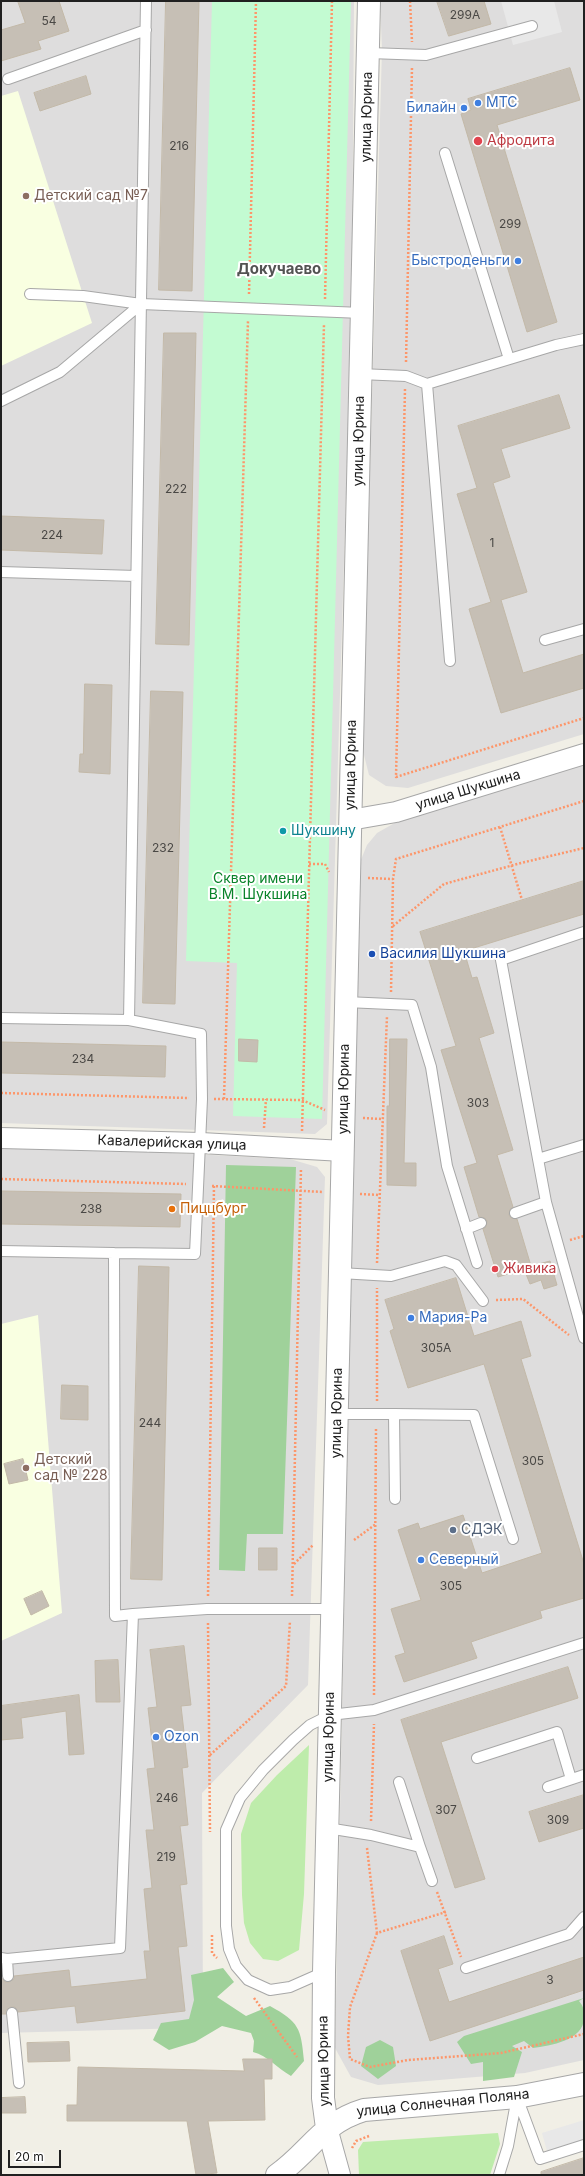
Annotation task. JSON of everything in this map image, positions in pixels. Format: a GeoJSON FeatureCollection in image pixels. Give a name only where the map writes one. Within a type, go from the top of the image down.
{"type":"FeatureCollection","features":[{"type":"Feature","properties":{"kind":"street","name":"улица Юрина"},"geometry":{"type":"LineString","coordinates":[[340,2175],[327,2128],[323,2098],[324,1972],[369,1]]}},
{"type":"Feature","properties":{"kind":"street","name":"улица Шукшина"},"geometry":{"type":"LineString","coordinates":[[350,820],[396,812],[584,754]]}},
{"type":"Feature","properties":{"kind":"street","name":"Кавалерийская улица"},"geometry":{"type":"LineString","coordinates":[[1,1138],[201,1143],[343,1151]]}},
{"type":"Feature","properties":{"kind":"street","name":"улица Солнечная Поляна"},"geometry":{"type":"LineString","coordinates":[[277,2175],[287,2168],[327,2128],[347,2115],[364,2110],[517,2097],[584,2084]]}},
{"type":"Feature","properties":{"kind":"lane"},"geometry":{"type":"LineString","coordinates":[[129,1020],[146,1]]}},
{"type":"Feature","properties":{"kind":"lane"},"geometry":{"type":"LineString","coordinates":[[369,53],[426,55],[532,26]]}},
{"type":"Feature","properties":{"kind":"lane"},"geometry":{"type":"LineString","coordinates":[[8,79],[146,30]]}},
{"type":"Feature","properties":{"kind":"lane"},"geometry":{"type":"LineString","coordinates":[[445,153],[509,359]]}},
{"type":"Feature","properties":{"kind":"lane"},"geometry":{"type":"LineString","coordinates":[[30,294],[83,296],[141,304],[362,312]]}},
{"type":"Feature","properties":{"kind":"lane"},"geometry":{"type":"LineString","coordinates":[[1,401],[60,372],[141,304]]}},
{"type":"Feature","properties":{"kind":"lane"},"geometry":{"type":"LineString","coordinates":[[360,374],[406,376],[427,384],[509,359],[584,339]]}},
{"type":"Feature","properties":{"kind":"lane"},"geometry":{"type":"LineString","coordinates":[[427,384],[450,661]]}},
{"type":"Feature","properties":{"kind":"lane"},"geometry":{"type":"LineString","coordinates":[[1,572],[136,576]]}},
{"type":"Feature","properties":{"kind":"lane"},"geometry":{"type":"LineString","coordinates":[[545,640],[584,629]]}},
{"type":"Feature","properties":{"kind":"lane"},"geometry":{"type":"LineString","coordinates":[[584,932],[501,960],[546,1202],[584,1338]]}},
{"type":"Feature","properties":{"kind":"lane"},"geometry":{"type":"LineString","coordinates":[[346,1002],[412,1005],[432,1067],[447,1166],[477,1263]]}},
{"type":"Feature","properties":{"kind":"lane"},"geometry":{"type":"LineString","coordinates":[[1,1018],[129,1020],[201,1034],[201,1143],[195,1254],[1,1251]]}},
{"type":"Feature","properties":{"kind":"lane"},"geometry":{"type":"LineString","coordinates":[[538,1159],[584,1144]]}},
{"type":"Feature","properties":{"kind":"lane"},"geometry":{"type":"LineString","coordinates":[[515,1213],[546,1202]]}},
{"type":"Feature","properties":{"kind":"lane"},"geometry":{"type":"LineString","coordinates":[[466,1229],[481,1223]]}},
{"type":"Feature","properties":{"kind":"lane"},"geometry":{"type":"LineString","coordinates":[[114,1253],[115,1616],[207,1609],[332,1609]]}},
{"type":"Feature","properties":{"kind":"lane"},"geometry":{"type":"LineString","coordinates":[[340,1273],[391,1276],[445,1261],[456,1265],[484,1301]]}},
{"type":"Feature","properties":{"kind":"lane"},"geometry":{"type":"LineString","coordinates":[[336,1414],[474,1415],[513,1539]]}},
{"type":"Feature","properties":{"kind":"lane"},"geometry":{"type":"LineString","coordinates":[[394,1414],[395,1499]]}},
{"type":"Feature","properties":{"kind":"lane"},"geometry":{"type":"LineString","coordinates":[[8,1976],[4,1958],[120,1948],[133,1614]]}},
{"type":"Feature","properties":{"kind":"lane"},"geometry":{"type":"LineString","coordinates":[[324,1972],[290,1986],[270,1990],[248,1980],[236,1966],[229,1949],[226,1926],[226,1830],[240,1798],[263,1770],[310,1725],[330,1715],[374,1710],[584,1643]]}},
{"type":"Feature","properties":{"kind":"lane"},"geometry":{"type":"LineString","coordinates":[[477,1758],[557,1732],[571,1779]]}},
{"type":"Feature","properties":{"kind":"lane"},"geometry":{"type":"LineString","coordinates":[[548,1786],[584,1775]]}},
{"type":"Feature","properties":{"kind":"lane"},"geometry":{"type":"LineString","coordinates":[[399,1782],[432,1881]]}},
{"type":"Feature","properties":{"kind":"lane"},"geometry":{"type":"LineString","coordinates":[[327,1828],[371,1835],[420,1847]]}},
{"type":"Feature","properties":{"kind":"lane"},"geometry":{"type":"LineString","coordinates":[[466,1968],[569,1934],[584,1916]]}},
{"type":"Feature","properties":{"kind":"lane"},"geometry":{"type":"LineString","coordinates":[[12,2013],[19,2083]]}},
{"type":"Feature","properties":{"kind":"lane"},"geometry":{"type":"LineString","coordinates":[[517,2097],[540,2159],[584,2145]]}},
{"type":"Feature","properties":{"kind":"lane"},"geometry":{"type":"LineString","coordinates":[[499,2175],[508,2146],[517,2097]]}},
{"type":"Feature","properties":{"kind":"path"},"geometry":{"type":"LineString","coordinates":[[224,1099],[256,1]]}},
{"type":"Feature","properties":{"kind":"path"},"geometry":{"type":"LineString","coordinates":[[210,1755],[286,1686],[294,1556],[301,1148],[325,311],[332,1]]}},
{"type":"Feature","properties":{"kind":"path"},"geometry":{"type":"LineString","coordinates":[[396,777],[584,718]]}},
{"type":"Feature","properties":{"kind":"path"},"geometry":{"type":"LineString","coordinates":[[371,1835],[374,1710],[377,1274],[388,1003],[392,990],[393,879],[396,859],[584,801]]}},
{"type":"Feature","properties":{"kind":"path"},"geometry":{"type":"LineString","coordinates":[[500,827],[510,866],[522,900]]}},
{"type":"Feature","properties":{"kind":"path"},"geometry":{"type":"LineString","coordinates":[[393,926],[444,884],[584,848]]}},
{"type":"Feature","properties":{"kind":"path"},"geometry":{"type":"LineString","coordinates":[[309,864],[325,864],[331,876]]}},
{"type":"Feature","properties":{"kind":"path"},"geometry":{"type":"LineString","coordinates":[[367,878],[393,879]]}},
{"type":"Feature","properties":{"kind":"path"},"geometry":{"type":"LineString","coordinates":[[258,1127],[265,1128],[266,1099]]}},
{"type":"Feature","properties":{"kind":"path"},"geometry":{"type":"LineString","coordinates":[[210,1834],[207,1609],[214,1186]]}},
{"type":"Feature","properties":{"kind":"path"},"geometry":{"type":"LineString","coordinates":[[484,1301],[523,1299],[572,1338]]}},
{"type":"Feature","properties":{"kind":"path"},"geometry":{"type":"LineString","coordinates":[[369,1860],[377,1933],[350,2007],[348,2036],[350,2059],[370,2067],[408,2060],[501,2052],[584,2034]]}},
{"type":"Feature","properties":{"kind":"path"},"geometry":{"type":"LineString","coordinates":[[432,1881],[446,1912],[466,1968]]}},
{"type":"Feature","properties":{"kind":"path"},"geometry":{"type":"LineString","coordinates":[[377,1933],[446,1912]]}},
{"type":"Feature","properties":{"kind":"path"},"geometry":{"type":"LineString","coordinates":[[212,1929],[212,1953],[222,1964]]}},
{"type":"Feature","properties":{"kind":"path"},"geometry":{"type":"LineString","coordinates":[[252,1996],[297,2057]]}},
{"type":"Feature","properties":{"kind":"shaded area"},"geometry":{"type":"Polygon","coordinates":[[[1,1],[354,1],[352,295],[327,1124],[315,1134],[1,1123],[1,1]]]}},
{"type":"Feature","properties":{"kind":"shaded area"},"geometry":{"type":"Polygon","coordinates":[[[380,1],[584,1],[584,734],[408,788],[386,786],[369,775],[362,747],[382,49],[380,1]]]}},
{"type":"Feature","properties":{"kind":"shaded area"},"geometry":{"type":"Polygon","coordinates":[[[501,1],[554,1],[562,32],[513,45],[501,1]]]}},
{"type":"Feature","properties":{"kind":"shaded area","name":"Детский сад №7"},"geometry":{"type":"Polygon","coordinates":[[[18,91],[92,323],[1,366],[1,96],[18,91]]]}},
{"type":"Feature","properties":{"kind":"shaded area"},"geometry":{"type":"Polygon","coordinates":[[[584,761],[584,2060],[525,2073],[378,2085],[351,2077],[335,2048],[360,862],[367,845],[377,833],[407,816],[584,761]]]}},
{"type":"Feature","properties":{"kind":"shaded area"},"geometry":{"type":"Polygon","coordinates":[[[1,1148],[112,1150],[290,1159],[317,1167],[325,1177],[308,1685],[202,1793],[203,2015],[187,2028],[1,2033],[1,1148]]]}},
{"type":"Feature","properties":{"kind":"shaded area","name":"Детский сад № 228"},"geometry":{"type":"Polygon","coordinates":[[[38,1315],[62,1613],[1,1641],[1,1324],[38,1315]]]}},
{"type":"Feature","properties":{"kind":"shaded area"},"geometry":{"type":"Polygon","coordinates":[[[584,2120],[584,2140],[547,2151],[542,2133],[584,2120]]]}},
{"type":"Feature","properties":{"kind":"green space","name":"Сквер имени В.М. Шукшина"},"geometry":{"type":"Polygon","coordinates":[[[212,1],[351,1],[322,1119],[233,1116],[237,963],[186,961],[212,1]]]}},
{"type":"Feature","properties":{"kind":"green space"},"geometry":{"type":"Polygon","coordinates":[[[226,1165],[296,1167],[283,1534],[247,1534],[245,1571],[219,1570],[226,1165]]]}},
{"type":"Feature","properties":{"kind":"green space"},"geometry":{"type":"Polygon","coordinates":[[[309,1745],[304,1894],[299,1950],[278,1961],[263,1959],[250,1943],[244,1923],[241,1834],[251,1803],[277,1775],[309,1745]]]}},
{"type":"Feature","properties":{"kind":"green space"},"geometry":{"type":"Polygon","coordinates":[[[223,1968],[234,1982],[217,1997],[246,2016],[270,2006],[287,2017],[297,2027],[302,2041],[304,2061],[291,2076],[268,2059],[253,2052],[254,2041],[251,2033],[222,2026],[195,2042],[169,2050],[153,2040],[161,2023],[189,2019],[194,2000],[191,1975],[223,1968]]]}},
{"type":"Feature","properties":{"kind":"green space"},"geometry":{"type":"Polygon","coordinates":[[[584,1998],[579,2001],[584,2011],[583,2026],[572,2037],[557,2043],[540,2047],[533,2048],[524,2041],[512,2046],[522,2052],[514,2077],[483,2081],[483,2062],[471,2064],[457,2042],[464,2036],[584,1998]]]}},
{"type":"Feature","properties":{"kind":"green space"},"geometry":{"type":"Polygon","coordinates":[[[380,2040],[393,2047],[396,2066],[378,2079],[361,2066],[366,2047],[380,2040]]]}},
{"type":"Feature","properties":{"kind":"green space"},"geometry":{"type":"Polygon","coordinates":[[[498,2133],[500,2144],[490,2175],[359,2175],[358,2150],[363,2142],[498,2133]]]}},
{"type":"Feature","properties":{"kind":"building"},"geometry":{"type":"Polygon","coordinates":[[[18,1],[59,1],[69,31],[38,41],[41,49],[1,61],[1,30],[25,23],[18,1]]]}},
{"type":"Feature","properties":{"kind":"building"},"geometry":{"type":"Polygon","coordinates":[[[166,1],[199,1],[192,291],[159,290],[166,1]]]}},
{"type":"Feature","properties":{"kind":"building"},"geometry":{"type":"Polygon","coordinates":[[[437,1],[484,1],[491,24],[449,36],[437,1]]]}},
{"type":"Feature","properties":{"kind":"building"},"geometry":{"type":"Polygon","coordinates":[[[570,68],[580,100],[497,125],[557,322],[527,332],[461,114],[471,110],[468,99],[570,68]]]}},
{"type":"Feature","properties":{"kind":"building"},"geometry":{"type":"Polygon","coordinates":[[[86,76],[91,94],[40,111],[34,93],[86,76]]]}},
{"type":"Feature","properties":{"kind":"building"},"geometry":{"type":"Polygon","coordinates":[[[164,333],[196,333],[189,645],[156,644],[164,333]]]}},
{"type":"Feature","properties":{"kind":"building"},"geometry":{"type":"Polygon","coordinates":[[[559,395],[570,428],[501,449],[510,477],[493,483],[527,592],[501,600],[523,673],[584,654],[584,688],[501,713],[469,609],[491,602],[457,494],[477,488],[458,426],[559,395]]]}},
{"type":"Feature","properties":{"kind":"building"},"geometry":{"type":"Polygon","coordinates":[[[1,516],[104,520],[102,554],[1,550],[1,516]]]}},
{"type":"Feature","properties":{"kind":"building"},"geometry":{"type":"Polygon","coordinates":[[[85,684],[112,685],[110,774],[79,772],[80,754],[83,754],[85,684]]]}},
{"type":"Feature","properties":{"kind":"building"},"geometry":{"type":"Polygon","coordinates":[[[151,691],[183,692],[175,1004],[143,1003],[151,691]]]}},
{"type":"Feature","properties":{"kind":"building"},"geometry":{"type":"Polygon","coordinates":[[[584,881],[584,914],[464,951],[472,978],[477,977],[494,1033],[479,1038],[513,1150],[497,1155],[513,1207],[510,1209],[509,1215],[511,1218],[517,1219],[531,1266],[550,1261],[557,1285],[544,1289],[541,1280],[530,1284],[524,1269],[498,1277],[483,1229],[486,1227],[487,1221],[485,1218],[479,1217],[464,1167],[477,1163],[441,1050],[456,1046],[420,932],[584,881]]]}},
{"type":"Feature","properties":{"kind":"building"},"geometry":{"type":"Polygon","coordinates":[[[239,1039],[258,1040],[257,1062],[239,1061],[239,1039]]]}},
{"type":"Feature","properties":{"kind":"building"},"geometry":{"type":"Polygon","coordinates":[[[390,1039],[407,1039],[404,1163],[416,1163],[416,1186],[387,1185],[387,1106],[389,1106],[390,1039]]]}},
{"type":"Feature","properties":{"kind":"building"},"geometry":{"type":"Polygon","coordinates":[[[1,1042],[166,1046],[165,1077],[1,1073],[1,1042]]]}},
{"type":"Feature","properties":{"kind":"building"},"geometry":{"type":"Polygon","coordinates":[[[1,1191],[181,1194],[180,1227],[1,1224],[1,1191]]]}},
{"type":"Feature","properties":{"kind":"building"},"geometry":{"type":"Polygon","coordinates":[[[139,1266],[169,1267],[162,1580],[131,1579],[139,1266]]]}},
{"type":"Feature","properties":{"kind":"building"},"geometry":{"type":"Polygon","coordinates":[[[456,1278],[474,1336],[521,1321],[531,1356],[521,1359],[584,1564],[584,1598],[540,1611],[542,1618],[471,1642],[477,1658],[404,1682],[395,1656],[405,1653],[391,1609],[421,1600],[398,1530],[418,1523],[420,1529],[463,1515],[482,1573],[542,1553],[484,1364],[408,1388],[390,1331],[394,1329],[385,1300],[456,1278]]]}},
{"type":"Feature","properties":{"kind":"building"},"geometry":{"type":"Polygon","coordinates":[[[62,1385],[88,1386],[88,1420],[61,1419],[62,1385]]]}},
{"type":"Feature","properties":{"kind":"building"},"geometry":{"type":"Polygon","coordinates":[[[23,1459],[28,1480],[9,1484],[4,1464],[23,1459]]]}},
{"type":"Feature","properties":{"kind":"building"},"geometry":{"type":"Polygon","coordinates":[[[259,1548],[277,1548],[277,1570],[259,1570],[259,1548]]]}},
{"type":"Feature","properties":{"kind":"building"},"geometry":{"type":"Polygon","coordinates":[[[42,1591],[49,1606],[31,1615],[24,1599],[42,1591]]]}},
{"type":"Feature","properties":{"kind":"building"},"geometry":{"type":"Polygon","coordinates":[[[184,1646],[191,1705],[181,1706],[188,1767],[182,1768],[188,1825],[180,1826],[187,1884],[180,1885],[187,1946],[178,1947],[185,2011],[77,2023],[75,2006],[18,2012],[15,2007],[11,2007],[6,2010],[6,2014],[1,2014],[1,1977],[5,1982],[9,1982],[14,1979],[14,1976],[69,1970],[71,1987],[147,1979],[144,1951],[150,1951],[144,1889],[152,1888],[146,1830],[154,1830],[147,1769],[155,1768],[148,1708],[157,1707],[150,1650],[184,1646]]]}},
{"type":"Feature","properties":{"kind":"building"},"geometry":{"type":"Polygon","coordinates":[[[118,1660],[120,1702],[96,1702],[95,1661],[118,1660]]]}},
{"type":"Feature","properties":{"kind":"building"},"geometry":{"type":"Polygon","coordinates":[[[568,1667],[578,1698],[441,1742],[485,1879],[455,1888],[401,1720],[568,1667]]]}},
{"type":"Feature","properties":{"kind":"building"},"geometry":{"type":"Polygon","coordinates":[[[79,1695],[84,1754],[69,1755],[66,1711],[21,1718],[23,1738],[1,1740],[1,1706],[79,1695]]]}},
{"type":"Feature","properties":{"kind":"building"},"geometry":{"type":"Polygon","coordinates":[[[584,1795],[584,1828],[539,1842],[529,1812],[584,1795]]]}},
{"type":"Feature","properties":{"kind":"building"},"geometry":{"type":"Polygon","coordinates":[[[444,1936],[453,1964],[438,1969],[449,2002],[584,1957],[584,1990],[430,2041],[401,1951],[444,1936]]]}},
{"type":"Feature","properties":{"kind":"building"},"geometry":{"type":"Polygon","coordinates":[[[69,2042],[70,2061],[28,2062],[27,2043],[69,2042]]]}},
{"type":"Feature","properties":{"kind":"building"},"geometry":{"type":"Polygon","coordinates":[[[243,2059],[272,2059],[272,2079],[264,2079],[265,2120],[208,2121],[217,2173],[196,2175],[187,2121],[67,2121],[67,2105],[77,2105],[78,2067],[244,2071],[243,2059]]]}},
{"type":"Feature","properties":{"kind":"building"},"geometry":{"type":"Polygon","coordinates":[[[25,2097],[26,2113],[1,2113],[1,2098],[25,2097]]]}},
{"type":"Feature","properties":{"kind":"building"},"geometry":{"type":"Polygon","coordinates":[[[584,2158],[584,2175],[541,2175],[541,2172],[584,2158]]]}},
{"type":"Feature","properties":{"kind":"place","name":"МТС"},"geometry":{"type":"Point","coordinates":[478,103]}},
{"type":"Feature","properties":{"kind":"place","name":"Билайн"},"geometry":{"type":"Point","coordinates":[464,108]}},
{"type":"Feature","properties":{"kind":"place","name":"Афродита"},"geometry":{"type":"Point","coordinates":[478,141]}},
{"type":"Feature","properties":{"kind":"place","name":"Детский сад №7"},"geometry":{"type":"Point","coordinates":[26,196]}},
{"type":"Feature","properties":{"kind":"place","name":"Быстроденьги"},"geometry":{"type":"Point","coordinates":[518,261]}},
{"type":"Feature","properties":{"kind":"place","name":"Шукшину"},"geometry":{"type":"Point","coordinates":[283,831]}},
{"type":"Feature","properties":{"kind":"place","name":"Василия Шукшина"},"geometry":{"type":"Point","coordinates":[372,954]}},
{"type":"Feature","properties":{"kind":"place","name":"Пиццбург"},"geometry":{"type":"Point","coordinates":[172,1209]}},
{"type":"Feature","properties":{"kind":"place","name":"Живика"},"geometry":{"type":"Point","coordinates":[495,1269]}},
{"type":"Feature","properties":{"kind":"place","name":"Мария-Ра"},"geometry":{"type":"Point","coordinates":[411,1318]}},
{"type":"Feature","properties":{"kind":"place","name":"Детский сад № 228"},"geometry":{"type":"Point","coordinates":[26,1468]}},
{"type":"Feature","properties":{"kind":"place","name":"СДЭК"},"geometry":{"type":"Point","coordinates":[453,1530]}},
{"type":"Feature","properties":{"kind":"place","name":"Северный"},"geometry":{"type":"Point","coordinates":[421,1560]}},
{"type":"Feature","properties":{"kind":"place","name":"Ozon"},"geometry":{"type":"Point","coordinates":[156,1737]}},
{"type":"Feature","properties":{"kind":"district","name":"Докучаево"},"geometry":{"type":"Point","coordinates":[279,269]}}]}
